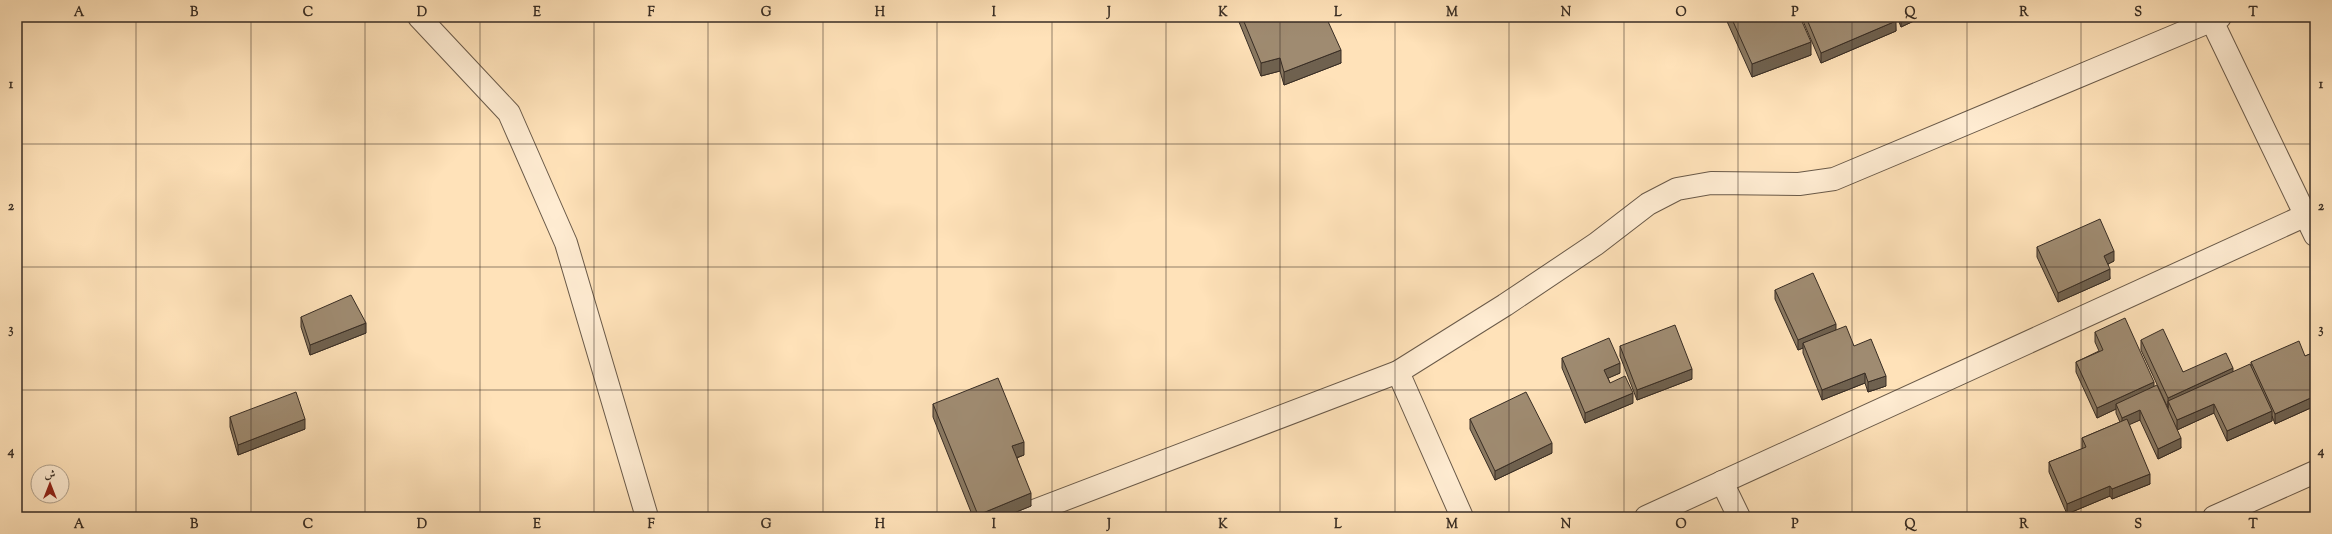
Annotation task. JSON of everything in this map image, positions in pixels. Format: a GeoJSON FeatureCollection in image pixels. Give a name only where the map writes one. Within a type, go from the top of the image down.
{"type":"FeatureCollection","features":[{"type":"Feature","properties":{"kind":"street"},"geometry":{"type":"LineString","coordinates":[[419,17],[509,114],[566,243],[647,517]]}},
{"type":"Feature","properties":{"kind":"street"},"geometry":{"type":"LineString","coordinates":[[1018,517],[1398,372],[1505,305],[1596,244],[1648,204],[1678,189],[1711,184],[1799,184],[1834,179],[2216,19],[2310,213],[2315,235]]}},
{"type":"Feature","properties":{"kind":"street"},"geometry":{"type":"LineString","coordinates":[[1646,517],[2310,213]]}},
{"type":"Feature","properties":{"kind":"street"},"geometry":{"type":"LineString","coordinates":[[1398,372],[1462,517]]}},
{"type":"Feature","properties":{"kind":"street"},"geometry":{"type":"LineString","coordinates":[[2214,517],[2315,472]]}},
{"type":"Feature","properties":{"kind":"street"},"geometry":{"type":"LineString","coordinates":[[1722,482],[1739,517]]}},
{"type":"Feature","properties":{"kind":"building"},"geometry":{"type":"Polygon","coordinates":[[[1242,17],[1326,17],[1341,50],[1284,72],[1280,58],[1261,63],[1242,17]]]}},
{"type":"Feature","properties":{"kind":"building"},"geometry":{"type":"Polygon","coordinates":[[[1731,17],[1800,17],[1811,42],[1752,64],[1731,17]]]}},
{"type":"Feature","properties":{"kind":"building"},"geometry":{"type":"Polygon","coordinates":[[[1806,17],[1895,17],[1896,21],[1821,53],[1806,17]]]}},
{"type":"Feature","properties":{"kind":"building"},"geometry":{"type":"Polygon","coordinates":[[[2100,219],[2114,251],[2104,256],[2110,269],[2058,293],[2037,247],[2100,219]]]}},
{"type":"Feature","properties":{"kind":"building"},"geometry":{"type":"Polygon","coordinates":[[[1813,273],[1836,324],[1798,340],[1775,290],[1813,273]]]}},
{"type":"Feature","properties":{"kind":"building"},"geometry":{"type":"Polygon","coordinates":[[[351,295],[366,323],[310,345],[301,317],[351,295]]]}},
{"type":"Feature","properties":{"kind":"building"},"geometry":{"type":"Polygon","coordinates":[[[2125,318],[2154,382],[2097,408],[2076,362],[2103,350],[2095,332],[2125,318]]]}},
{"type":"Feature","properties":{"kind":"building"},"geometry":{"type":"Polygon","coordinates":[[[1675,325],[1692,369],[1637,390],[1620,346],[1675,325]]]}},
{"type":"Feature","properties":{"kind":"building"},"geometry":{"type":"Polygon","coordinates":[[[1846,326],[1854,346],[1871,339],[1886,376],[1868,382],[1865,373],[1822,390],[1803,343],[1846,326]]]}},
{"type":"Feature","properties":{"kind":"building"},"geometry":{"type":"Polygon","coordinates":[[[2163,329],[2183,372],[2226,353],[2233,368],[2168,398],[2141,340],[2163,329]]]}},
{"type":"Feature","properties":{"kind":"building"},"geometry":{"type":"Polygon","coordinates":[[[1609,338],[1620,363],[1604,370],[1610,383],[1625,376],[1633,393],[1585,413],[1562,358],[1609,338]]]}},
{"type":"Feature","properties":{"kind":"building"},"geometry":{"type":"Polygon","coordinates":[[[2299,341],[2305,356],[2315,352],[2315,396],[2275,414],[2251,362],[2299,341]]]}},
{"type":"Feature","properties":{"kind":"building"},"geometry":{"type":"Polygon","coordinates":[[[2250,364],[2272,411],[2227,431],[2214,404],[2177,420],[2168,401],[2250,364]]]}},
{"type":"Feature","properties":{"kind":"building"},"geometry":{"type":"Polygon","coordinates":[[[998,378],[1024,442],[1012,446],[1031,493],[978,515],[933,404],[998,378]]]}},
{"type":"Feature","properties":{"kind":"building"},"geometry":{"type":"Polygon","coordinates":[[[2157,385],[2181,438],[2158,449],[2140,410],[2122,418],[2116,404],[2157,385]]]}},
{"type":"Feature","properties":{"kind":"building"},"geometry":{"type":"Polygon","coordinates":[[[296,392],[305,419],[238,445],[230,417],[296,392]]]}},
{"type":"Feature","properties":{"kind":"building"},"geometry":{"type":"Polygon","coordinates":[[[1526,392],[1552,443],[1495,471],[1470,419],[1526,392]]]}},
{"type":"Feature","properties":{"kind":"building"},"geometry":{"type":"Polygon","coordinates":[[[2127,419],[2150,474],[2112,489],[2110,486],[2067,504],[2049,462],[2086,447],[2082,438],[2127,419]]]}}]}
